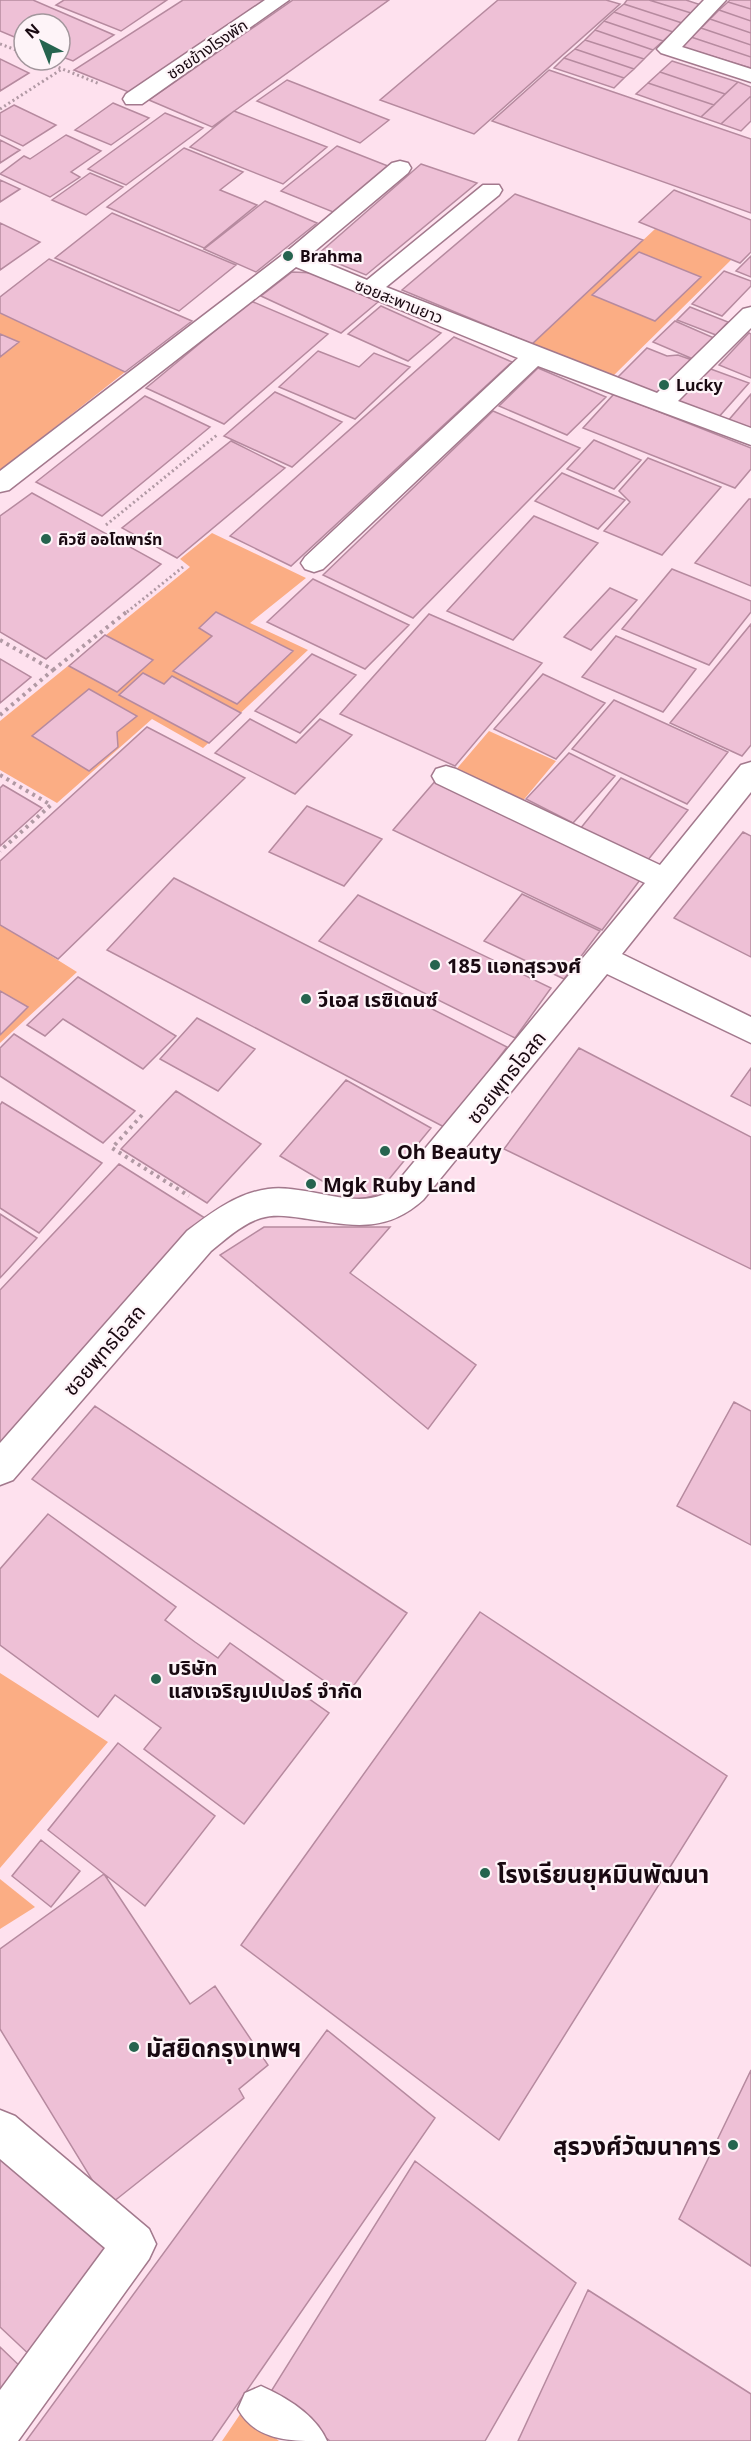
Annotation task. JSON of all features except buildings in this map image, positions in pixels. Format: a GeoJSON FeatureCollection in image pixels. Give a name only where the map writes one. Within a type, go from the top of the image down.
{"type":"FeatureCollection","features":[{"type":"Feature","properties":{"kind":"street","name":"ซอยข้างโรงพัก"},"geometry":{"type":"LineString","coordinates":[[134,99],[279,0]]}},
{"type":"Feature","properties":{"kind":"street"},"geometry":{"type":"LineString","coordinates":[[716,0],[668,49],[751,76]]}},
{"type":"Feature","properties":{"kind":"street"},"geometry":{"type":"LineString","coordinates":[[0,484],[293,258],[400,168]]}},
{"type":"Feature","properties":{"kind":"street"},"geometry":{"type":"LineString","coordinates":[[370,289],[491,190]]}},
{"type":"Feature","properties":{"kind":"street","name":"ซอยสะพานยาว"},"geometry":{"type":"LineString","coordinates":[[293,258],[534,356],[751,437]]}},
{"type":"Feature","properties":{"kind":"street"},"geometry":{"type":"LineString","coordinates":[[661,404],[751,314]]}},
{"type":"Feature","properties":{"kind":"street"},"geometry":{"type":"LineString","coordinates":[[314,563],[534,356]]}},
{"type":"Feature","properties":{"kind":"street"},"geometry":{"type":"LineString","coordinates":[[446,776],[665,880]]}},
{"type":"Feature","properties":{"kind":"street","name":"ซอยพุทธโอสถ"},"geometry":{"type":"LineString","coordinates":[[0,1469],[199,1241],[231,1216],[255,1206],[279,1202],[320,1209],[391,1207],[411,1190],[454,1141],[665,880],[745,791]]}},
{"type":"Feature","properties":{"kind":"street"},"geometry":{"type":"LineString","coordinates":[[602,958],[751,1031]]}},
{"type":"Feature","properties":{"kind":"street"},"geometry":{"type":"LineString","coordinates":[[0,2131],[134,2244],[0,2428]]}},
{"type":"Feature","properties":{"kind":"street"},"geometry":{"type":"LineString","coordinates":[[261,2409],[304,2441]]}},
{"type":"Feature","properties":{"kind":"path"},"geometry":{"type":"LineString","coordinates":[[0,109],[57,72]]}},
{"type":"Feature","properties":{"kind":"path"},"geometry":{"type":"LineString","coordinates":[[106,525],[217,435]]}},
{"type":"Feature","properties":{"kind":"path"},"geometry":{"type":"LineString","coordinates":[[0,716],[52,670],[183,567]]}},
{"type":"Feature","properties":{"kind":"path"},"geometry":{"type":"LineString","coordinates":[[0,640],[52,670]]}},
{"type":"Feature","properties":{"kind":"path"},"geometry":{"type":"LineString","coordinates":[[0,775],[51,804],[0,852]]}},
{"type":"Feature","properties":{"kind":"path"},"geometry":{"type":"LineString","coordinates":[[142,1115],[112,1148],[198,1201]]}},
{"type":"Feature","properties":{"kind":"shaded area"},"geometry":{"type":"Polygon","coordinates":[[[655,229],[732,259],[611,378],[532,344],[655,229]]]}},
{"type":"Feature","properties":{"kind":"shaded area"},"geometry":{"type":"Polygon","coordinates":[[[0,313],[125,372],[1,470],[0,469],[0,313]]]}},
{"type":"Feature","properties":{"kind":"shaded area"},"geometry":{"type":"Polygon","coordinates":[[[212,533],[306,578],[250,623],[308,650],[203,748],[152,719],[57,803],[0,770],[0,721],[190,567],[180,559],[212,533]]]}},
{"type":"Feature","properties":{"kind":"shaded area"},"geometry":{"type":"Polygon","coordinates":[[[489,731],[556,761],[521,803],[454,772],[489,731]]]}},
{"type":"Feature","properties":{"kind":"shaded area"},"geometry":{"type":"Polygon","coordinates":[[[0,924],[77,972],[0,1043],[0,924]]]}},
{"type":"Feature","properties":{"kind":"shaded area"},"geometry":{"type":"Polygon","coordinates":[[[0,1673],[108,1742],[0,1868],[0,1673]]]}},
{"type":"Feature","properties":{"kind":"shaded area"},"geometry":{"type":"Polygon","coordinates":[[[0,1879],[35,1907],[0,1929],[0,1879]]]}},
{"type":"Feature","properties":{"kind":"shaded area"},"geometry":{"type":"Polygon","coordinates":[[[243,2410],[279,2441],[222,2441],[243,2410]]]}},
{"type":"Feature","properties":{"kind":"place","name":"Brahma"},"geometry":{"type":"Point","coordinates":[288,256]}},
{"type":"Feature","properties":{"kind":"place","name":"Lucky"},"geometry":{"type":"Point","coordinates":[664,385]}},
{"type":"Feature","properties":{"kind":"place","name":"คิวซี ออโตพาร์ท"},"geometry":{"type":"Point","coordinates":[46,539]}},
{"type":"Feature","properties":{"kind":"place","name":"185 แอทสุรวงศ์"},"geometry":{"type":"Point","coordinates":[435,965]}},
{"type":"Feature","properties":{"kind":"place","name":"วีเอส เรซิเดนซ์"},"geometry":{"type":"Point","coordinates":[306,999]}},
{"type":"Feature","properties":{"kind":"place","name":"Oh Beauty"},"geometry":{"type":"Point","coordinates":[385,1151]}},
{"type":"Feature","properties":{"kind":"place","name":"Mgk Ruby Land"},"geometry":{"type":"Point","coordinates":[311,1184]}},
{"type":"Feature","properties":{"kind":"place","name":"บริษัท แสงเจริญเปเปอร์ จำกัด"},"geometry":{"type":"Point","coordinates":[156,1679]}},
{"type":"Feature","properties":{"kind":"place","name":"โรงเรียนยุหมินพัฒนา"},"geometry":{"type":"Point","coordinates":[485,1873]}},
{"type":"Feature","properties":{"kind":"place","name":"มัสยิดกรุงเทพฯ"},"geometry":{"type":"Point","coordinates":[134,2047]}},
{"type":"Feature","properties":{"kind":"place","name":"สุรวงศ์วัฒนาคาร"},"geometry":{"type":"Point","coordinates":[733,2145]}}]}
